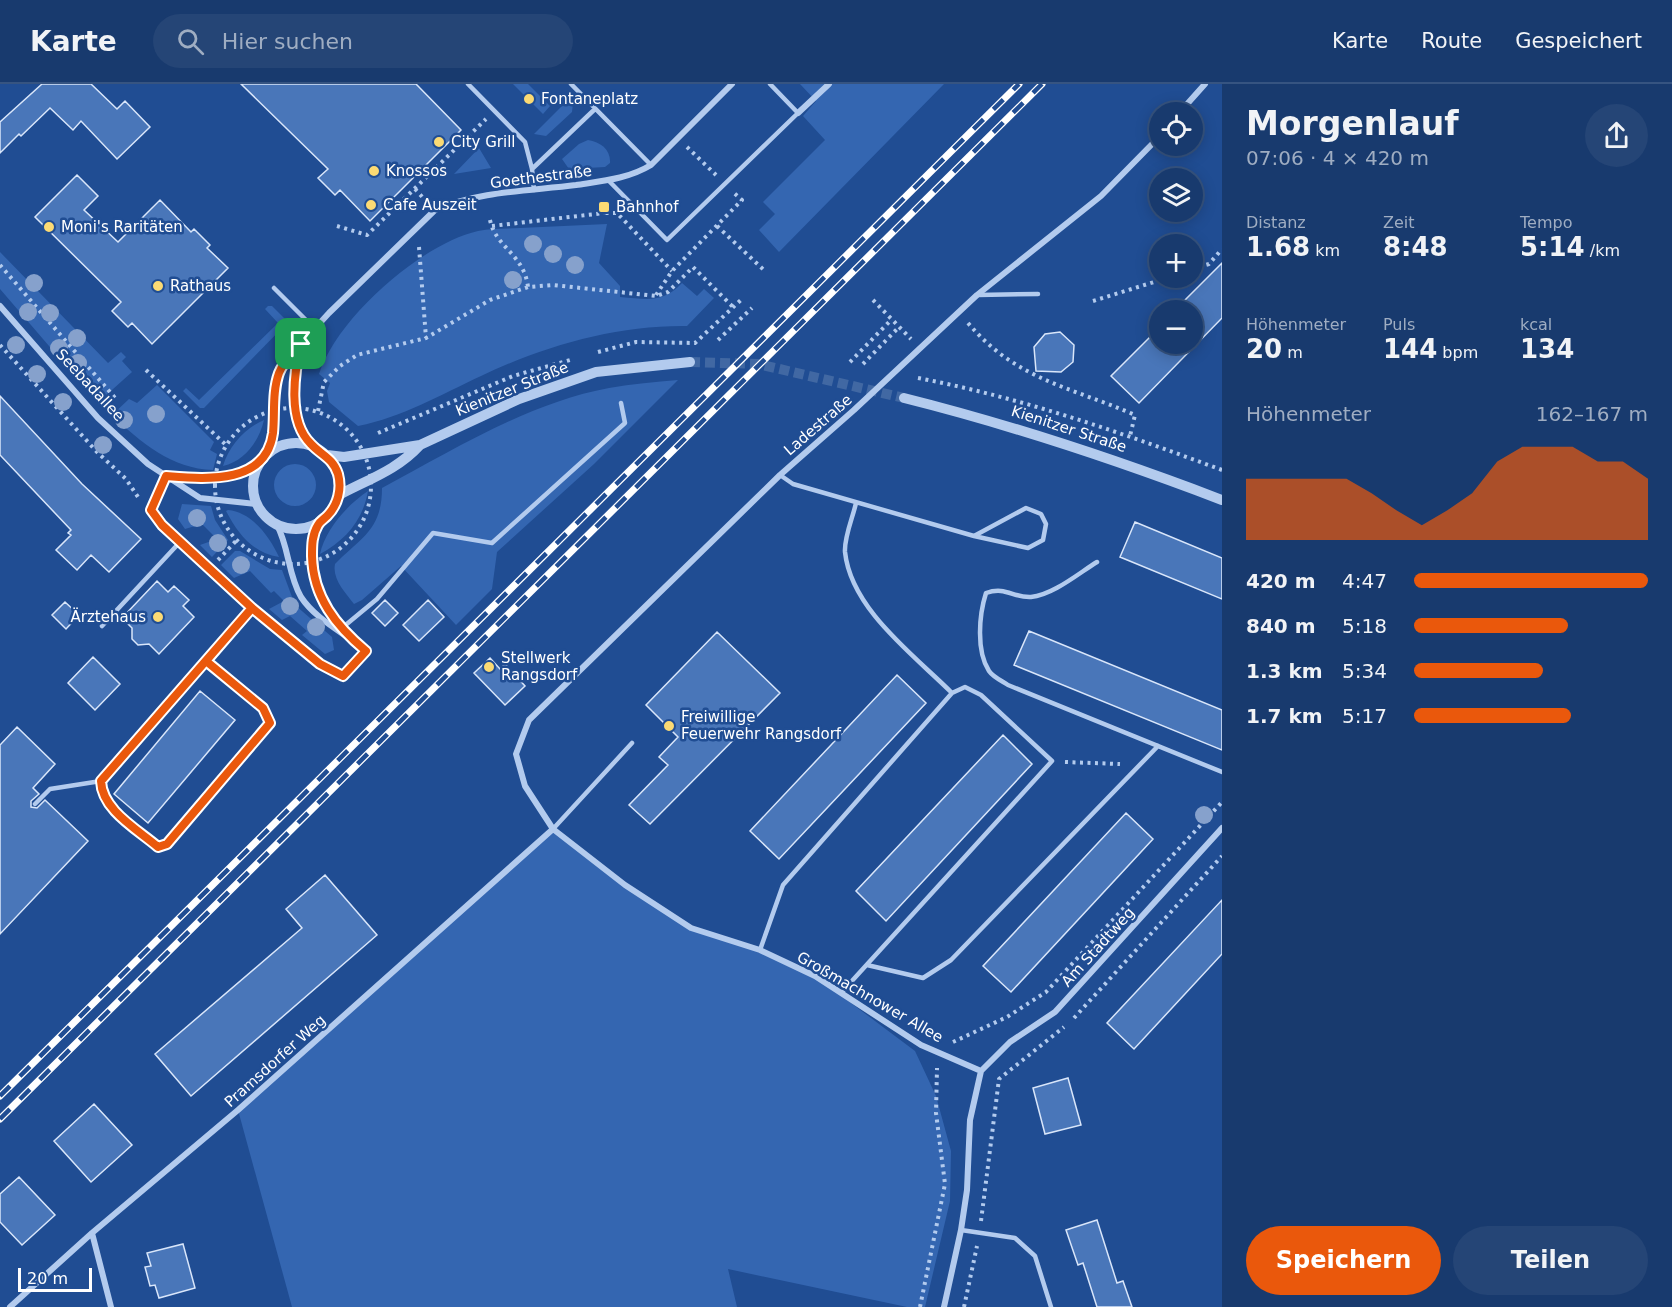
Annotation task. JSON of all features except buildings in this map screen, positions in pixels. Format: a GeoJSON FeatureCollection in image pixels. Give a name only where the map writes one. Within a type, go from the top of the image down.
{"type":"FeatureCollection","features":[{"type":"Feature","properties":{"kind":"street","name":"Goethestraße"},"geometry":{"type":"LineString","coordinates":[[268,453],[279,373],[314,328],[417,225],[435,210],[456,201],[609,181],[636,175],[651,165],[732,84]]}},
{"type":"Feature","properties":{"kind":"street"},"geometry":{"type":"LineString","coordinates":[[798,113],[829,84]]}},
{"type":"Feature","properties":{"kind":"street"},"geometry":{"type":"LineString","coordinates":[[1189,102],[1205,84]]}},
{"type":"Feature","properties":{"kind":"street","name":"Ladestraße"},"geometry":{"type":"LineString","coordinates":[[516,754],[529,720],[780,475],[854,411],[977,295],[1101,196],[1149,146]]}},
{"type":"Feature","properties":{"kind":"street","name":"Seebadallee"},"geometry":{"type":"LineString","coordinates":[[0,306],[98,418],[148,464],[189,493],[216,500],[256,504]]}},
{"type":"Feature","properties":{"kind":"street"},"geometry":{"type":"LineString","coordinates":[[301,344],[296,378],[296,408],[302,430],[312,445],[327,455],[338,473],[339,495],[332,511],[319,523],[312,538],[317,594],[347,635]]}},
{"type":"Feature","properties":{"kind":"street","name":"Kienitzer Straße"},"geometry":{"type":"LineString","coordinates":[[327,455],[344,457],[420,445],[519,399],[596,372],[690,362]]}},
{"type":"Feature","properties":{"kind":"street","name":"Kienitzer Straße"},"geometry":{"type":"LineString","coordinates":[[904,398],[1012,427],[1117,460],[1222,500]]}},
{"type":"Feature","properties":{"kind":"street"},"geometry":{"type":"LineString","coordinates":[[166,476],[218,478],[243,473],[259,464],[268,453],[289,443],[312,445]]}},
{"type":"Feature","properties":{"kind":"street","name":"Kienitzer Straße"},"geometry":{"type":"LineString","coordinates":[[339,495],[391,471],[405,461],[420,445]]}},
{"type":"Feature","properties":{"kind":"street"},"geometry":{"type":"LineString","coordinates":[[259,464],[253,483],[256,504],[277,525],[285,540],[301,596],[319,616],[366,651]]}},
{"type":"Feature","properties":{"kind":"street"},"geometry":{"type":"LineString","coordinates":[[277,525],[298,529],[319,523]]}},
{"type":"Feature","properties":{"kind":"street","name":"Großmachnower Allee"},"geometry":{"type":"LineString","coordinates":[[516,754],[525,786],[553,829],[625,885],[691,928],[760,950],[815,976],[921,1045],[981,1071]]}},
{"type":"Feature","properties":{"kind":"street","name":"Am Stadtweg"},"geometry":{"type":"LineString","coordinates":[[981,1071],[1010,1042],[1055,1012],[1222,828]]}},
{"type":"Feature","properties":{"kind":"street","name":"Pramsdorfer Weg"},"geometry":{"type":"LineString","coordinates":[[10,1307],[92,1233],[238,1110],[553,829]]}},
{"type":"Feature","properties":{"kind":"street"},"geometry":{"type":"LineString","coordinates":[[944,1307],[961,1230],[967,1190],[970,1120],[981,1071]]}},
{"type":"Feature","properties":{"kind":"street"},"geometry":{"type":"LineString","coordinates":[[92,1233],[111,1307]]}},
{"type":"Feature","properties":{"kind":"lane"},"geometry":{"type":"LineString","coordinates":[[468,84],[525,142],[532,169],[534,190]]}},
{"type":"Feature","properties":{"kind":"lane"},"geometry":{"type":"LineString","coordinates":[[571,84],[651,165]]}},
{"type":"Feature","properties":{"kind":"lane"},"geometry":{"type":"LineString","coordinates":[[609,181],[667,240],[798,113],[770,84]]}},
{"type":"Feature","properties":{"kind":"lane"},"geometry":{"type":"LineString","coordinates":[[532,169],[596,109]]}},
{"type":"Feature","properties":{"kind":"lane"},"geometry":{"type":"LineString","coordinates":[[274,288],[314,328]]}},
{"type":"Feature","properties":{"kind":"lane"},"geometry":{"type":"LineString","coordinates":[[977,295],[1038,294]]}},
{"type":"Feature","properties":{"kind":"lane"},"geometry":{"type":"LineString","coordinates":[[342,628],[377,599],[433,533],[492,543],[625,423],[621,403]]}},
{"type":"Feature","properties":{"kind":"lane"},"geometry":{"type":"LineString","coordinates":[[780,475],[793,484],[856,503],[974,536],[1028,548],[1042,540],[1046,524],[1041,514],[1026,508],[974,536]]}},
{"type":"Feature","properties":{"kind":"lane"},"geometry":{"type":"LineString","coordinates":[[166,476],[151,510],[180,542],[252,608],[320,664],[343,676],[366,651]]}},
{"type":"Feature","properties":{"kind":"lane"},"geometry":{"type":"LineString","coordinates":[[856,503],[845,550],[852,584],[875,617],[952,693]]}},
{"type":"Feature","properties":{"kind":"lane"},"geometry":{"type":"LineString","coordinates":[[102,626],[180,542]]}},
{"type":"Feature","properties":{"kind":"lane"},"geometry":{"type":"LineString","coordinates":[[1097,562],[1047,592],[1030,597],[998,589],[986,593],[980,610],[982,656],[990,673],[1008,685],[1222,772]]}},
{"type":"Feature","properties":{"kind":"lane"},"geometry":{"type":"LineString","coordinates":[[35,804],[50,789],[101,781],[252,608]]}},
{"type":"Feature","properties":{"kind":"lane"},"geometry":{"type":"LineString","coordinates":[[101,781],[102,790],[111,807],[158,847],[167,844],[270,723],[263,708],[206,661]]}},
{"type":"Feature","properties":{"kind":"lane"},"geometry":{"type":"LineString","coordinates":[[760,950],[783,885],[952,693],[965,687],[981,695],[1052,761],[840,993]]}},
{"type":"Feature","properties":{"kind":"lane"},"geometry":{"type":"LineString","coordinates":[[553,829],[632,743]]}},
{"type":"Feature","properties":{"kind":"lane"},"geometry":{"type":"LineString","coordinates":[[867,965],[923,978],[951,960],[1158,746]]}},
{"type":"Feature","properties":{"kind":"lane"},"geometry":{"type":"LineString","coordinates":[[961,1230],[1015,1238],[1035,1256],[1051,1307]]}},
{"type":"Feature","properties":{"kind":"path"},"geometry":{"type":"LineString","coordinates":[[337,226],[367,235],[494,111]]}},
{"type":"Feature","properties":{"kind":"path"},"geometry":{"type":"LineString","coordinates":[[415,189],[425,200]]}},
{"type":"Feature","properties":{"kind":"path"},"geometry":{"type":"LineString","coordinates":[[604,207],[604,213]]}},
{"type":"Feature","properties":{"kind":"path"},"geometry":{"type":"LineString","coordinates":[[492,226],[617,213],[672,270]]}},
{"type":"Feature","properties":{"kind":"path"},"geometry":{"type":"LineString","coordinates":[[490,220],[526,272],[528,287]]}},
{"type":"Feature","properties":{"kind":"path"},"geometry":{"type":"LineString","coordinates":[[417,225],[426,338]]}},
{"type":"Feature","properties":{"kind":"path"},"geometry":{"type":"LineString","coordinates":[[717,226],[766,272]]}},
{"type":"Feature","properties":{"kind":"path"},"geometry":{"type":"LineString","coordinates":[[1203,266],[1209,264],[1222,249]]}},
{"type":"Feature","properties":{"kind":"path"},"geometry":{"type":"LineString","coordinates":[[0,265],[38,312],[116,399]]}},
{"type":"Feature","properties":{"kind":"path"},"geometry":{"type":"LineString","coordinates":[[318,411],[324,382],[340,366],[357,355],[426,338],[490,300],[528,287],[553,285],[656,296],[668,292],[693,267],[733,307]]}},
{"type":"Feature","properties":{"kind":"path"},"geometry":{"type":"LineString","coordinates":[[1093,301],[1149,284]]}},
{"type":"Feature","properties":{"kind":"path"},"geometry":{"type":"LineString","coordinates":[[695,343],[743,298]]}},
{"type":"Feature","properties":{"kind":"path"},"geometry":{"type":"LineString","coordinates":[[873,300],[920,348]]}},
{"type":"Feature","properties":{"kind":"path"},"geometry":{"type":"LineString","coordinates":[[718,340],[752,308]]}},
{"type":"Feature","properties":{"kind":"path"},"geometry":{"type":"LineString","coordinates":[[958,312],[1004,358],[1038,379],[1135,415],[1130,436]]}},
{"type":"Feature","properties":{"kind":"path"},"geometry":{"type":"LineString","coordinates":[[850,362],[891,320]]}},
{"type":"Feature","properties":{"kind":"path"},"geometry":{"type":"LineString","coordinates":[[863,364],[899,327]]}},
{"type":"Feature","properties":{"kind":"path"},"geometry":{"type":"LineString","coordinates":[[0,345],[97,452],[126,479],[139,499],[151,510]]}},
{"type":"Feature","properties":{"kind":"path"},"geometry":{"type":"LineString","coordinates":[[146,370],[226,446]]}},
{"type":"Feature","properties":{"kind":"path","name":"Kienitzer Straße"},"geometry":{"type":"LineString","coordinates":[[918,378],[1024,402],[1130,436],[1222,470]]}},
{"type":"Feature","properties":{"kind":"path"},"geometry":{"type":"LineString","coordinates":[[210,570],[237,541],[221,516],[216,500]]}},
{"type":"Feature","properties":{"kind":"path"},"geometry":{"type":"LineString","coordinates":[[1052,761],[1140,764]]}},
{"type":"Feature","properties":{"kind":"path"},"geometry":{"type":"LineString","coordinates":[[920,1307],[945,1184],[936,1113],[938,1052],[1007,1017],[1046,992],[1222,802]]}},
{"type":"Feature","properties":{"kind":"path"},"geometry":{"type":"LineString","coordinates":[[1072,1019],[1222,856]]}},
{"type":"Feature","properties":{"kind":"path"},"geometry":{"type":"LineString","coordinates":[[964,1307],[980,1233],[999,1079],[1065,1025]]}},
{"type":"Feature","properties":{"kind":"shaded area"},"geometry":{"type":"Polygon","coordinates":[[[513,84],[528,84],[550,106],[543,114],[513,84]]]}},
{"type":"Feature","properties":{"kind":"shaded area"},"geometry":{"type":"Polygon","coordinates":[[[800,84],[944,84],[779,252],[759,230],[775,214],[763,202],[825,140],[803,116],[816,101],[800,84]]]}},
{"type":"Feature","properties":{"kind":"shaded area"},"geometry":{"type":"Polygon","coordinates":[[[570,98],[573,103],[572,112],[546,136],[534,134],[570,98]]]}},
{"type":"Feature","properties":{"kind":"shaded area"},"geometry":{"type":"Polygon","coordinates":[[[588,140],[604,147],[609,154],[610,163],[605,167],[569,169],[562,159],[579,144],[588,140]]]}},
{"type":"Feature","properties":{"kind":"shaded area"},"geometry":{"type":"Polygon","coordinates":[[[479,148],[491,168],[454,174],[479,148]]]}},
{"type":"Feature","properties":{"kind":"shaded area"},"geometry":{"type":"Polygon","coordinates":[[[607,224],[599,263],[620,286],[620,297],[654,299],[675,290],[682,283],[697,296],[704,289],[714,298],[687,326],[607,333],[555,347],[505,365],[421,405],[375,422],[358,426],[329,402],[327,391],[330,383],[319,374],[329,352],[343,330],[362,308],[407,267],[432,251],[478,231],[607,224]]]}},
{"type":"Feature","properties":{"kind":"shaded area"},"geometry":{"type":"Polygon","coordinates":[[[0,252],[108,363],[121,352],[126,357],[122,361],[132,372],[103,398],[92,396],[0,289],[0,252]]]}},
{"type":"Feature","properties":{"kind":"shaded area"},"geometry":{"type":"Polygon","coordinates":[[[272,306],[288,322],[204,408],[200,408],[183,391],[186,388],[199,400],[278,323],[265,309],[272,306]]]}},
{"type":"Feature","properties":{"kind":"shaded area"},"geometry":{"type":"Polygon","coordinates":[[[678,380],[594,464],[497,552],[492,589],[456,625],[401,566],[362,600],[354,604],[340,585],[335,575],[335,564],[361,540],[374,524],[381,503],[382,488],[492,429],[549,405],[609,388],[678,380]]]}},
{"type":"Feature","properties":{"kind":"shaded area"},"geometry":{"type":"Polygon","coordinates":[[[157,385],[214,442],[210,450],[217,454],[213,470],[184,465],[170,459],[145,444],[112,415],[129,399],[137,403],[157,385]]]}},
{"type":"Feature","properties":{"kind":"shaded area"},"geometry":{"type":"Polygon","coordinates":[[[264,420],[259,435],[250,449],[238,460],[223,466],[239,438],[264,420]]]}},
{"type":"Feature","properties":{"kind":"shaded area"},"geometry":{"type":"Polygon","coordinates":[[[295,464],[303,465],[310,470],[315,477],[315,493],[310,500],[303,505],[295,506],[287,505],[280,500],[275,493],[274,485],[275,477],[280,470],[287,465],[295,464]]]}},
{"type":"Feature","properties":{"kind":"shaded area"},"geometry":{"type":"Polygon","coordinates":[[[368,491],[362,511],[352,528],[338,542],[320,554],[327,536],[338,519],[352,503],[368,491]]]}},
{"type":"Feature","properties":{"kind":"shaded area"},"geometry":{"type":"Polygon","coordinates":[[[182,504],[211,506],[215,520],[228,540],[212,557],[200,545],[217,539],[202,524],[185,529],[178,519],[182,504]]]}},
{"type":"Feature","properties":{"kind":"shaded area"},"geometry":{"type":"Polygon","coordinates":[[[226,511],[245,515],[252,520],[271,542],[279,557],[261,551],[247,541],[226,511]]]}},
{"type":"Feature","properties":{"kind":"shaded area"},"geometry":{"type":"Polygon","coordinates":[[[235,551],[240,551],[270,569],[282,570],[295,605],[332,637],[334,650],[325,654],[302,635],[307,631],[290,616],[282,620],[269,609],[284,601],[274,591],[271,593],[250,571],[234,578],[221,565],[235,551]]]}},
{"type":"Feature","properties":{"kind":"shaded area"},"geometry":{"type":"Polygon","coordinates":[[[553,829],[625,885],[691,928],[760,950],[815,976],[915,1051],[936,1096],[951,1151],[950,1201],[925,1307],[907,1307],[728,1269],[737,1307],[292,1307],[238,1110],[553,829]]]}},
{"type":"Feature","properties":{"kind":"tunnel"},"geometry":{"type":"LineString","coordinates":[[690,362],[758,364],[904,398]]}},
{"type":"Feature","properties":{"kind":"railway"},"geometry":{"type":"LineString","coordinates":[[0,1096],[1019,84]]}},
{"type":"Feature","properties":{"kind":"railway"},"geometry":{"type":"LineString","coordinates":[[0,1119],[1042,84]]}},
{"type":"Feature","properties":{"kind":"place","name":"Fontaneplatz"},"geometry":{"type":"Point","coordinates":[529,99]}},
{"type":"Feature","properties":{"kind":"place","name":"City Grill"},"geometry":{"type":"Point","coordinates":[439,142]}},
{"type":"Feature","properties":{"kind":"place","name":"Knossos"},"geometry":{"type":"Point","coordinates":[374,171]}},
{"type":"Feature","properties":{"kind":"place","name":"Cafe Auszeit"},"geometry":{"type":"Point","coordinates":[371,205]}},
{"type":"Feature","properties":{"kind":"place","name":"Bahnhof"},"geometry":{"type":"Point","coordinates":[604,207]}},
{"type":"Feature","properties":{"kind":"place","name":"Moni's Raritäten"},"geometry":{"type":"Point","coordinates":[49,227]}},
{"type":"Feature","properties":{"kind":"place","name":"Rathaus"},"geometry":{"type":"Point","coordinates":[158,286]}},
{"type":"Feature","properties":{"kind":"place","name":"Ärztehaus"},"geometry":{"type":"Point","coordinates":[158,617]}},
{"type":"Feature","properties":{"kind":"place","name":"Stellwerk Rangsdorf"},"geometry":{"type":"Point","coordinates":[489,667]}},
{"type":"Feature","properties":{"kind":"place","name":"Freiwillige Feuerwehr Rangsdorf"},"geometry":{"type":"Point","coordinates":[669,726]}},
{"type":"Feature","properties":{"kind":"route"},"geometry":{"type":"LineString","coordinates":[[301,344],[287,359],[279,373],[275,391],[273,434],[268,453],[259,464],[243,473],[218,478],[166,476],[151,510],[162,525],[252,608],[206,661],[263,708],[270,723],[167,844],[158,847],[111,807],[102,790],[101,781],[252,608],[267,623],[320,664],[343,676],[366,651],[347,635],[317,594],[312,561],[312,538],[319,523],[332,511],[339,495],[339,484],[338,473],[327,455],[312,445],[302,430],[296,408],[297,362],[301,344]]}}]}
